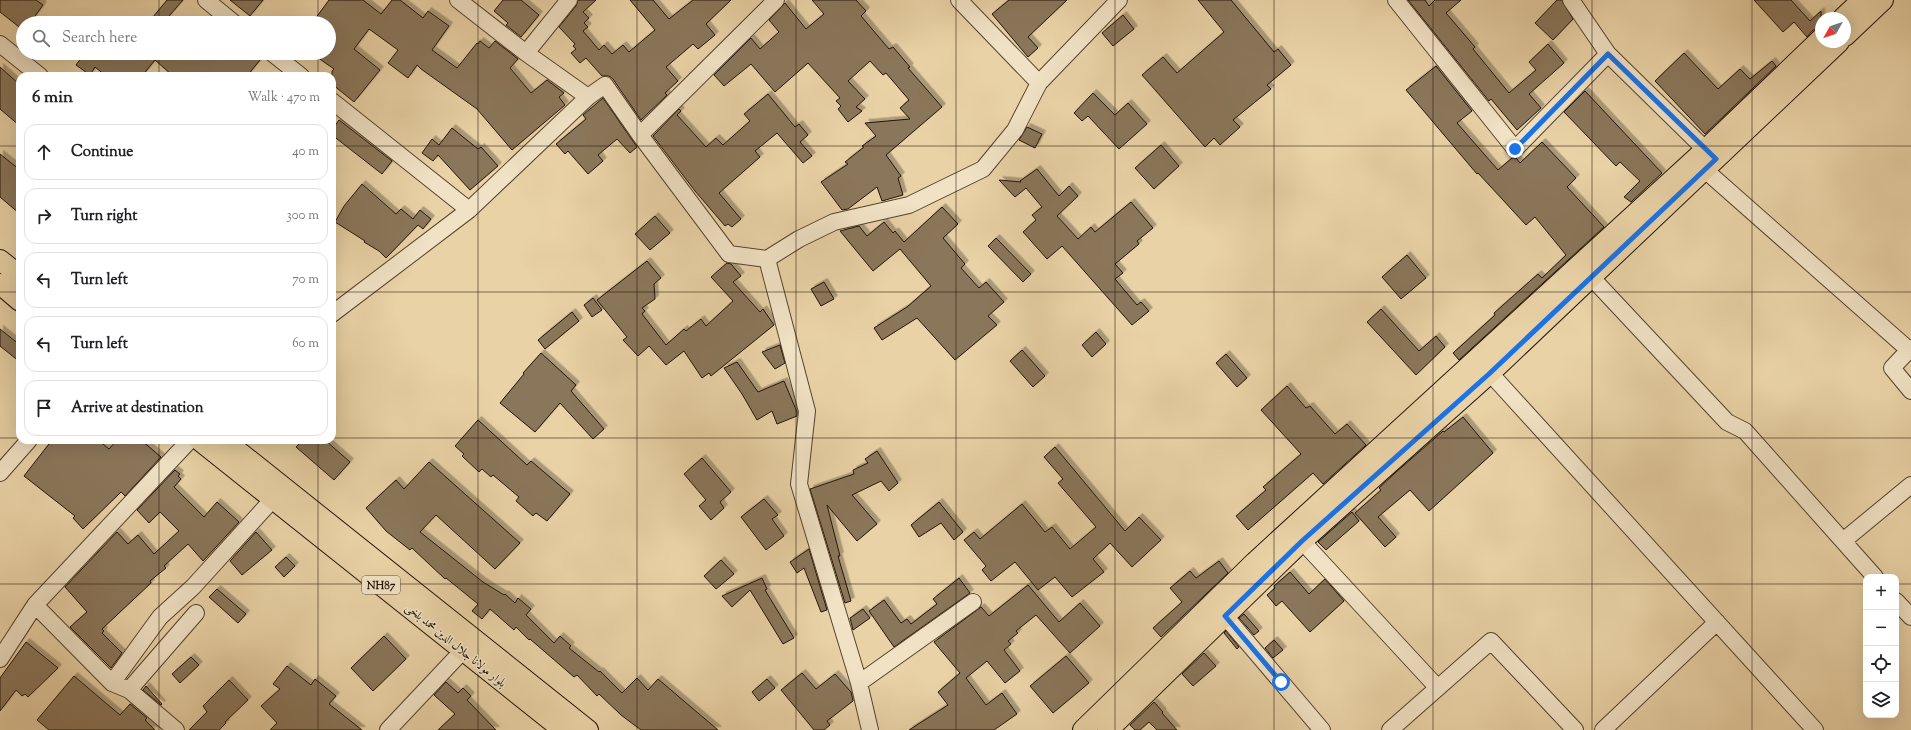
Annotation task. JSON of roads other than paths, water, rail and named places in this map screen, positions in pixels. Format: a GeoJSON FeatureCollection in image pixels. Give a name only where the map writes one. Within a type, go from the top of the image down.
{"type":"FeatureCollection","features":[{"type":"Feature","properties":{"kind":"main road"},"geometry":{"type":"LineString","coordinates":[[1849,12],[1862,0]]}},
{"type":"Feature","properties":{"kind":"main road"},"geometry":{"type":"LineString","coordinates":[[1851,30],[1883,0]]}},
{"type":"Feature","properties":{"kind":"main road"},"geometry":{"type":"LineString","coordinates":[[1108,730],[1302,541],[1490,373],[1592,278],[1709,159],[1815,45]]}},
{"type":"Feature","properties":{"kind":"main road"},"geometry":{"type":"LineString","coordinates":[[1083,730],[1255,562],[1832,48]]}},
{"type":"Feature","properties":{"kind":"main road"},"geometry":{"type":"LineString","coordinates":[[0,260],[16,273]]}},
{"type":"Feature","properties":{"kind":"main road"},"geometry":{"type":"LineString","coordinates":[[0,284],[16,298]]}},
{"type":"Feature","properties":{"kind":"main road","name":"بلوار مولانا جلال الدین محمد بلخی"},"geometry":{"type":"LineString","coordinates":[[204,444],[273,499],[469,645],[588,730]]}},
{"type":"Feature","properties":{"kind":"main road","name":"بلوار مولانا جلال الدین محمد بلخی"},"geometry":{"type":"LineString","coordinates":[[229,444],[469,645],[563,730]]}},
{"type":"Feature","properties":{"kind":"street"},"geometry":{"type":"LineString","coordinates":[[206,0],[225,16]]}},
{"type":"Feature","properties":{"kind":"street"},"geometry":{"type":"LineString","coordinates":[[458,0],[526,53],[588,97]]}},
{"type":"Feature","properties":{"kind":"street"},"geometry":{"type":"LineString","coordinates":[[526,53],[570,0]]}},
{"type":"Feature","properties":{"kind":"street"},"geometry":{"type":"LineString","coordinates":[[640,135],[776,0]]}},
{"type":"Feature","properties":{"kind":"street"},"geometry":{"type":"LineString","coordinates":[[959,0],[1039,83]]}},
{"type":"Feature","properties":{"kind":"street"},"geometry":{"type":"LineString","coordinates":[[336,309],[469,210],[588,97],[605,85],[640,135],[729,254],[767,259],[799,239],[834,222],[908,205],[983,169],[1015,130],[1039,83],[1119,0]]}},
{"type":"Feature","properties":{"kind":"street"},"geometry":{"type":"LineString","coordinates":[[1396,0],[1515,149],[1608,54]]}},
{"type":"Feature","properties":{"kind":"street"},"geometry":{"type":"LineString","coordinates":[[1571,0],[1608,54],[1709,159],[1910,349],[1892,368],[1911,391]]}},
{"type":"Feature","properties":{"kind":"street"},"geometry":{"type":"LineString","coordinates":[[0,44],[16,57]]}},
{"type":"Feature","properties":{"kind":"street"},"geometry":{"type":"LineString","coordinates":[[20,60],[35,72]]}},
{"type":"Feature","properties":{"kind":"street"},"geometry":{"type":"LineString","coordinates":[[281,60],[296,72]]}},
{"type":"Feature","properties":{"kind":"street"},"geometry":{"type":"LineString","coordinates":[[336,104],[469,210]]}},
{"type":"Feature","properties":{"kind":"street"},"geometry":{"type":"LineString","coordinates":[[767,259],[807,411],[799,484],[859,683],[870,730]]}},
{"type":"Feature","properties":{"kind":"street"},"geometry":{"type":"LineString","coordinates":[[1592,278],[1727,422],[1745,431],[1872,574]]}},
{"type":"Feature","properties":{"kind":"street"},"geometry":{"type":"LineString","coordinates":[[1490,373],[1815,730]]}},
{"type":"Feature","properties":{"kind":"street"},"geometry":{"type":"LineString","coordinates":[[0,474],[26,444]]}},
{"type":"Feature","properties":{"kind":"street"},"geometry":{"type":"LineString","coordinates":[[0,659],[35,604],[186,444]]}},
{"type":"Feature","properties":{"kind":"street"},"geometry":{"type":"LineString","coordinates":[[1843,541],[1911,485]]}},
{"type":"Feature","properties":{"kind":"street"},"geometry":{"type":"LineString","coordinates":[[112,683],[160,617],[193,587],[273,499]]}},
{"type":"Feature","properties":{"kind":"street"},"geometry":{"type":"LineString","coordinates":[[1302,541],[1437,687]]}},
{"type":"Feature","properties":{"kind":"street"},"geometry":{"type":"LineString","coordinates":[[859,683],[973,602]]}},
{"type":"Feature","properties":{"kind":"street"},"geometry":{"type":"LineString","coordinates":[[35,604],[112,683],[129,690],[176,730]]}},
{"type":"Feature","properties":{"kind":"street"},"geometry":{"type":"LineString","coordinates":[[1899,604],[1911,618]]}},
{"type":"Feature","properties":{"kind":"street"},"geometry":{"type":"LineString","coordinates":[[129,690],[196,613]]}},
{"type":"Feature","properties":{"kind":"street"},"geometry":{"type":"LineString","coordinates":[[1225,616],[1322,730]]}},
{"type":"Feature","properties":{"kind":"street"},"geometry":{"type":"LineString","coordinates":[[1603,730],[1717,622]]}},
{"type":"Feature","properties":{"kind":"street"},"geometry":{"type":"LineString","coordinates":[[1390,730],[1491,641],[1575,730]]}},
{"type":"Feature","properties":{"kind":"street"},"geometry":{"type":"LineString","coordinates":[[388,730],[469,645]]}}]}
